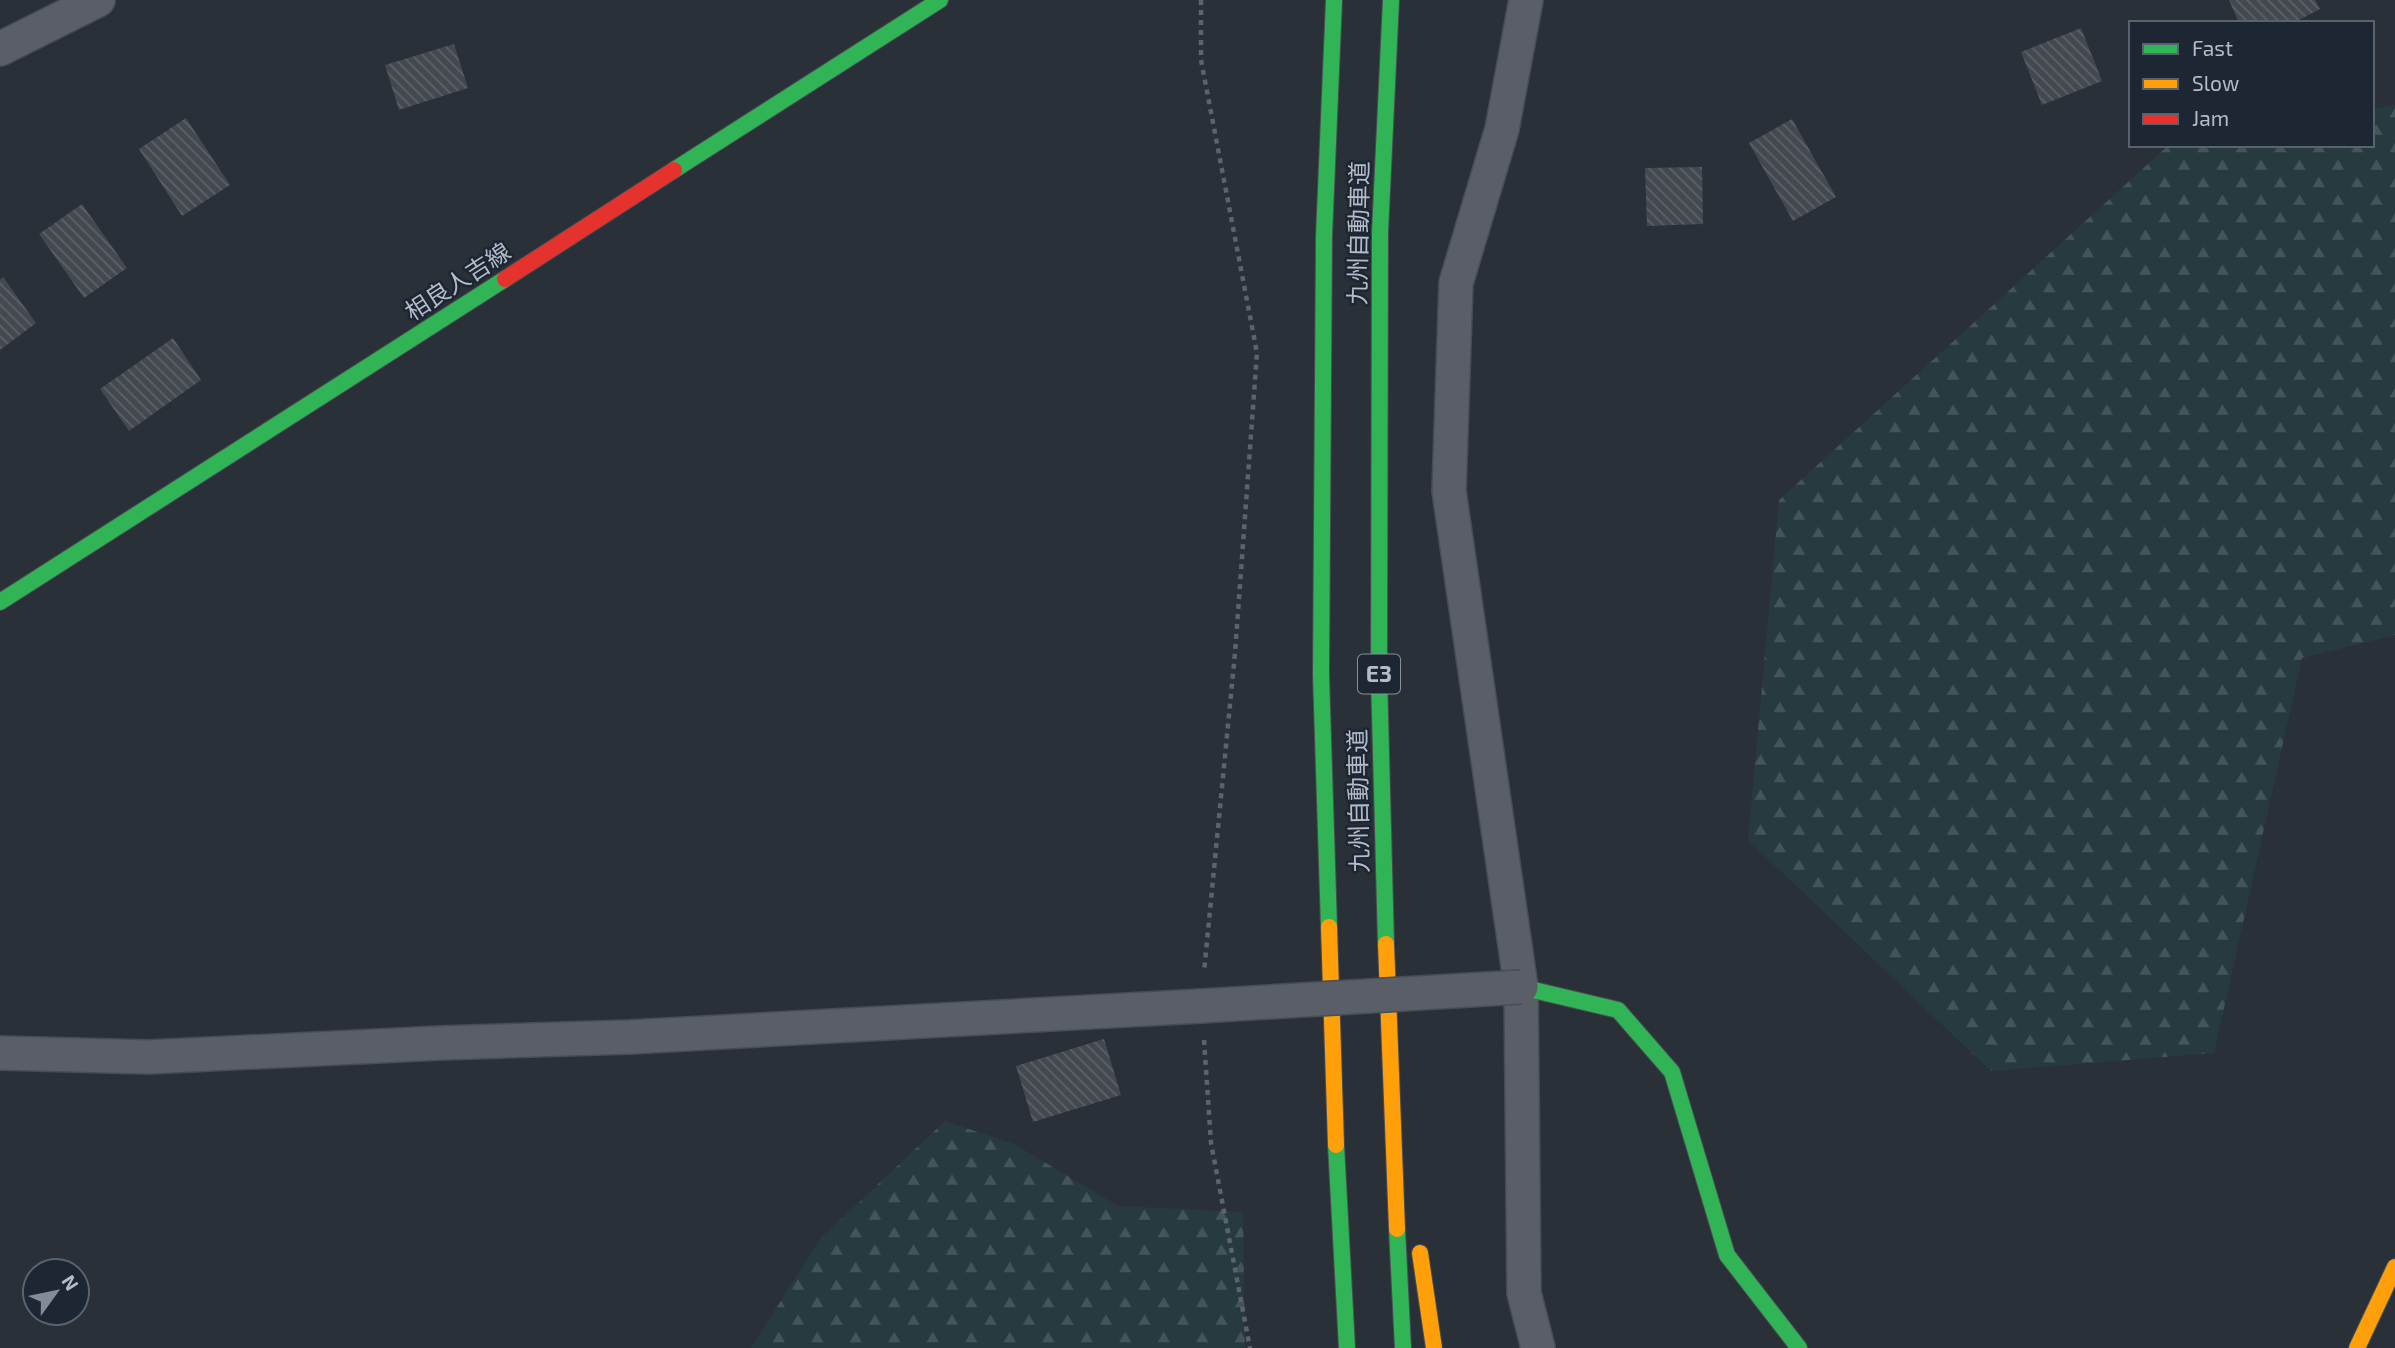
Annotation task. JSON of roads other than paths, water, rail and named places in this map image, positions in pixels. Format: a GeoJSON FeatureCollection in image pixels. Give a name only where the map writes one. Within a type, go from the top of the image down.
{"type":"FeatureCollection","features":[{"type":"Feature","properties":{"kind":"main road","name":"相良人吉線"},"geometry":{"type":"LineString","coordinates":[[0,602],[940,0]]}},
{"type":"Feature","properties":{"kind":"main road","name":"九州自動車道"},"geometry":{"type":"LineString","coordinates":[[1334,0],[1324,236],[1321,648],[1339,1226],[1347,1348]]}},
{"type":"Feature","properties":{"kind":"main road","name":"九州自動車道"},"geometry":{"type":"LineString","coordinates":[[1391,0],[1380,232],[1379,690],[1388,1036],[1403,1348]]}},
{"type":"Feature","properties":{"kind":"main road"},"geometry":{"type":"LineString","coordinates":[[1320,1130],[1327,887]]}},
{"type":"Feature","properties":{"kind":"main road"},"geometry":{"type":"LineString","coordinates":[[1521,987],[1618,1010],[1672,1072],[1727,1255],[1799,1348]]}},
{"type":"Feature","properties":{"kind":"main road"},"geometry":{"type":"LineString","coordinates":[[1388,1036],[1412,1199]]}},
{"type":"Feature","properties":{"kind":"main road"},"geometry":{"type":"LineString","coordinates":[[1418,1240],[1434,1348]]}},
{"type":"Feature","properties":{"kind":"main road"},"geometry":{"type":"LineString","coordinates":[[2357,1348],[2395,1267]]}},
{"type":"Feature","properties":{"kind":"street"},"geometry":{"type":"LineString","coordinates":[[0,49],[98,0]]}},
{"type":"Feature","properties":{"kind":"street"},"geometry":{"type":"LineString","coordinates":[[1526,0],[1502,130],[1456,283],[1449,491],[1521,987],[1524,1293],[1538,1348]]}},
{"type":"Feature","properties":{"kind":"street"},"geometry":{"type":"LineString","coordinates":[[0,1054],[162,1056],[630,1037],[1521,987]]}}]}
